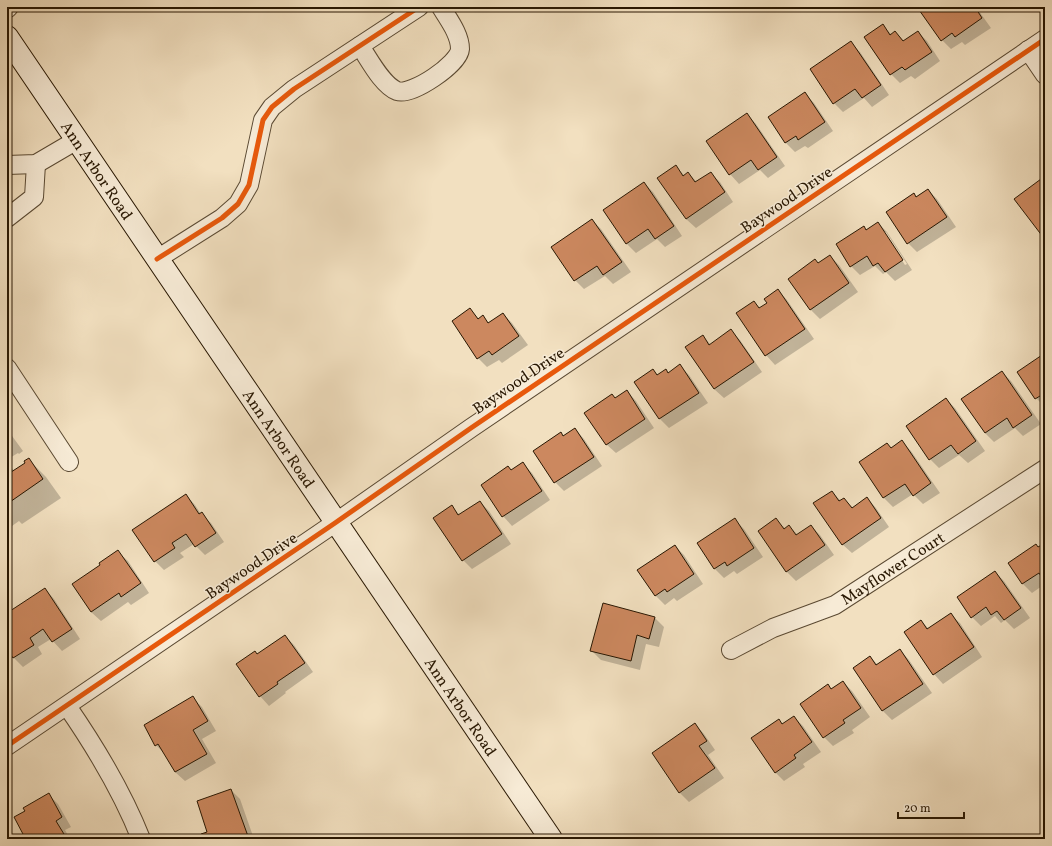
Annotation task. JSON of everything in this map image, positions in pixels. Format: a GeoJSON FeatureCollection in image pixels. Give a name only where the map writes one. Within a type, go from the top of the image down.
{"type":"FeatureCollection","features":[{"type":"Feature","properties":{"kind":"main road","name":"Ann Arbor Road"},"geometry":{"type":"LineString","coordinates":[[7,37],[335,523],[446,682],[551,839]]}},
{"type":"Feature","properties":{"kind":"street"},"geometry":{"type":"LineString","coordinates":[[157,259],[222,218],[238,204],[249,185],[263,120],[272,107],[294,89],[419,7]]}},
{"type":"Feature","properties":{"kind":"street"},"geometry":{"type":"LineString","coordinates":[[360,46],[383,80],[391,87],[398,91],[413,89],[450,65],[460,51],[460,43],[441,7]]}},
{"type":"Feature","properties":{"kind":"street","name":"Baywood Drive"},"geometry":{"type":"LineString","coordinates":[[7,746],[335,523],[478,423],[1045,39]]}},
{"type":"Feature","properties":{"kind":"street"},"geometry":{"type":"LineString","coordinates":[[1028,50],[1045,75]]}},
{"type":"Feature","properties":{"kind":"street"},"geometry":{"type":"LineString","coordinates":[[7,166],[36,164],[77,140]]}},
{"type":"Feature","properties":{"kind":"street"},"geometry":{"type":"LineString","coordinates":[[7,218],[34,197],[36,164]]}},
{"type":"Feature","properties":{"kind":"street"},"geometry":{"type":"LineString","coordinates":[[7,368],[69,462]]}},
{"type":"Feature","properties":{"kind":"street","name":"Mayflower Court"},"geometry":{"type":"LineString","coordinates":[[731,650],[773,628],[835,605],[1045,469]]}},
{"type":"Feature","properties":{"kind":"street"},"geometry":{"type":"LineString","coordinates":[[67,706],[91,740],[110,773],[141,839]]}},
{"type":"Feature","properties":{"kind":"building"},"geometry":{"type":"Polygon","coordinates":[[[917,7],[975,7],[982,18],[955,37],[952,33],[941,41],[917,7]]]}},
{"type":"Feature","properties":{"kind":"building"},"geometry":{"type":"Polygon","coordinates":[[[883,24],[890,35],[895,31],[903,41],[918,31],[932,52],[905,70],[902,67],[890,75],[864,37],[883,24]]]}},
{"type":"Feature","properties":{"kind":"building"},"geometry":{"type":"Polygon","coordinates":[[[851,41],[881,85],[862,98],[855,89],[833,104],[810,69],[851,41]]]}},
{"type":"Feature","properties":{"kind":"building"},"geometry":{"type":"Polygon","coordinates":[[[805,92],[825,122],[798,140],[796,136],[785,143],[768,117],[805,92]]]}},
{"type":"Feature","properties":{"kind":"building"},"geometry":{"type":"Polygon","coordinates":[[[747,113],[777,157],[758,170],[751,160],[729,175],[706,141],[747,113]]]}},
{"type":"Feature","properties":{"kind":"building"},"geometry":{"type":"Polygon","coordinates":[[[676,165],[683,176],[688,172],[695,182],[711,172],[725,192],[686,219],[657,178],[676,165]]]}},
{"type":"Feature","properties":{"kind":"building"},"geometry":{"type":"Polygon","coordinates":[[[1041,179],[1045,185],[1045,235],[1043,237],[1014,199],[1041,179]]]}},
{"type":"Feature","properties":{"kind":"building"},"geometry":{"type":"Polygon","coordinates":[[[644,182],[674,226],[655,239],[648,229],[626,244],[603,210],[644,182]]]}},
{"type":"Feature","properties":{"kind":"building"},"geometry":{"type":"Polygon","coordinates":[[[928,189],[947,217],[907,244],[886,212],[914,193],[916,197],[928,189]]]}},
{"type":"Feature","properties":{"kind":"building"},"geometry":{"type":"Polygon","coordinates":[[[592,219],[622,262],[603,275],[597,266],[574,281],[551,247],[592,219]]]}},
{"type":"Feature","properties":{"kind":"building"},"geometry":{"type":"Polygon","coordinates":[[[878,222],[903,260],[885,272],[878,263],[873,266],[867,256],[850,267],[836,244],[864,226],[866,230],[878,222]]]}},
{"type":"Feature","properties":{"kind":"building"},"geometry":{"type":"Polygon","coordinates":[[[830,255],[849,283],[810,310],[788,279],[815,259],[818,263],[830,255]]]}},
{"type":"Feature","properties":{"kind":"building"},"geometry":{"type":"Polygon","coordinates":[[[778,289],[805,329],[765,356],[736,313],[754,301],[759,308],[767,303],[764,299],[778,289]]]}},
{"type":"Feature","properties":{"kind":"building"},"geometry":{"type":"Polygon","coordinates":[[[470,308],[478,319],[483,315],[488,323],[503,313],[519,336],[492,355],[489,351],[477,359],[452,321],[470,308]]]}},
{"type":"Feature","properties":{"kind":"building"},"geometry":{"type":"Polygon","coordinates":[[[731,329],[754,362],[714,389],[685,347],[703,335],[709,345],[731,329]]]}},
{"type":"Feature","properties":{"kind":"building"},"geometry":{"type":"Polygon","coordinates":[[[1045,353],[1045,393],[1035,399],[1017,372],[1045,353]]]}},
{"type":"Feature","properties":{"kind":"building"},"geometry":{"type":"Polygon","coordinates":[[[680,364],[699,393],[659,419],[634,382],[653,369],[657,375],[666,369],[668,373],[680,364]]]}},
{"type":"Feature","properties":{"kind":"building"},"geometry":{"type":"Polygon","coordinates":[[[1002,371],[1032,415],[1013,428],[1007,418],[985,433],[961,399],[1002,371]]]}},
{"type":"Feature","properties":{"kind":"building"},"geometry":{"type":"Polygon","coordinates":[[[627,390],[645,419],[606,445],[584,413],[612,394],[615,398],[627,390]]]}},
{"type":"Feature","properties":{"kind":"building"},"geometry":{"type":"Polygon","coordinates":[[[946,398],[976,441],[958,454],[951,445],[929,460],[906,426],[946,398]]]}},
{"type":"Feature","properties":{"kind":"building"},"geometry":{"type":"Polygon","coordinates":[[[575,428],[594,457],[554,483],[533,451],[561,432],[563,436],[575,428]]]}},
{"type":"Feature","properties":{"kind":"building"},"geometry":{"type":"Polygon","coordinates":[[[902,440],[931,483],[913,496],[905,484],[883,498],[859,462],[887,443],[891,448],[902,440]]]}},
{"type":"Feature","properties":{"kind":"building"},"geometry":{"type":"Polygon","coordinates":[[[29,458],[43,479],[7,504],[7,473],[8,474],[25,463],[24,461],[29,458]]]}},
{"type":"Feature","properties":{"kind":"building"},"geometry":{"type":"Polygon","coordinates":[[[523,462],[542,491],[502,517],[481,485],[508,466],[511,470],[523,462]]]}},
{"type":"Feature","properties":{"kind":"building"},"geometry":{"type":"Polygon","coordinates":[[[832,491],[839,501],[844,498],[852,508],[867,497],[881,518],[842,545],[813,503],[832,491]]]}},
{"type":"Feature","properties":{"kind":"building"},"geometry":{"type":"Polygon","coordinates":[[[186,494],[199,514],[202,512],[216,533],[195,547],[186,534],[172,543],[175,548],[154,562],[132,530],[186,494]]]}},
{"type":"Feature","properties":{"kind":"building"},"geometry":{"type":"Polygon","coordinates":[[[480,501],[502,534],[462,561],[433,518],[452,505],[458,515],[480,501]]]}},
{"type":"Feature","properties":{"kind":"building"},"geometry":{"type":"Polygon","coordinates":[[[735,518],[754,548],[727,566],[725,562],[714,569],[697,543],[735,518]]]}},
{"type":"Feature","properties":{"kind":"building"},"geometry":{"type":"Polygon","coordinates":[[[776,518],[784,529],[789,525],[796,535],[811,525],[825,545],[786,572],[758,531],[776,518]]]}},
{"type":"Feature","properties":{"kind":"building"},"geometry":{"type":"Polygon","coordinates":[[[1045,543],[1045,582],[1039,573],[1022,584],[1008,563],[1036,544],[1038,547],[1045,543]]]}},
{"type":"Feature","properties":{"kind":"building"},"geometry":{"type":"Polygon","coordinates":[[[675,545],[694,574],[667,592],[665,589],[655,596],[637,570],[675,545]]]}},
{"type":"Feature","properties":{"kind":"building"},"geometry":{"type":"Polygon","coordinates":[[[118,550],[141,583],[121,597],[119,593],[91,612],[72,584],[100,565],[99,563],[118,550]]]}},
{"type":"Feature","properties":{"kind":"building"},"geometry":{"type":"Polygon","coordinates":[[[995,571],[1021,608],[1004,620],[997,611],[991,615],[986,607],[971,618],[957,597],[995,571]]]}},
{"type":"Feature","properties":{"kind":"building"},"geometry":{"type":"Polygon","coordinates":[[[45,588],[72,629],[52,642],[43,629],[30,638],[34,645],[13,658],[7,649],[7,613],[45,588]]]}},
{"type":"Feature","properties":{"kind":"building"},"geometry":{"type":"Polygon","coordinates":[[[603,603],[655,617],[649,639],[637,635],[631,661],[590,651],[603,603]]]}},
{"type":"Feature","properties":{"kind":"building"},"geometry":{"type":"Polygon","coordinates":[[[951,613],[974,647],[933,675],[904,632],[921,620],[927,629],[951,613]]]}},
{"type":"Feature","properties":{"kind":"building"},"geometry":{"type":"Polygon","coordinates":[[[285,635],[305,663],[277,682],[278,684],[259,697],[236,664],[255,651],[257,654],[285,635]]]}},
{"type":"Feature","properties":{"kind":"building"},"geometry":{"type":"Polygon","coordinates":[[[900,649],[923,684],[882,711],[853,668],[870,656],[876,665],[900,649]]]}},
{"type":"Feature","properties":{"kind":"building"},"geometry":{"type":"Polygon","coordinates":[[[843,681],[861,708],[843,720],[845,723],[823,738],[800,704],[828,684],[831,689],[843,681]]]}},
{"type":"Feature","properties":{"kind":"building"},"geometry":{"type":"Polygon","coordinates":[[[193,696],[208,721],[193,730],[207,754],[175,772],[158,744],[155,746],[144,725],[193,696]]]}},
{"type":"Feature","properties":{"kind":"building"},"geometry":{"type":"Polygon","coordinates":[[[794,716],[812,742],[794,755],[796,758],[775,773],[751,738],[779,719],[782,724],[794,716]]]}},
{"type":"Feature","properties":{"kind":"building"},"geometry":{"type":"Polygon","coordinates":[[[695,723],[707,741],[699,746],[715,768],[679,793],[652,753],[695,723]]]}},
{"type":"Feature","properties":{"kind":"building"},"geometry":{"type":"Polygon","coordinates":[[[231,789],[249,839],[202,839],[201,834],[207,832],[197,801],[231,789]]]}},
{"type":"Feature","properties":{"kind":"building"},"geometry":{"type":"Polygon","coordinates":[[[49,793],[62,817],[56,821],[67,839],[24,839],[24,836],[14,817],[25,811],[23,808],[49,793]]]}},
{"type":"Feature","properties":{"kind":"cycle path"},"geometry":{"type":"LineString","coordinates":[[157,259],[222,218],[238,204],[249,185],[263,120],[272,107],[294,89],[419,7]]}},
{"type":"Feature","properties":{"kind":"cycle path"},"geometry":{"type":"LineString","coordinates":[[7,746],[335,523],[471,428],[1045,39]]}}]}
